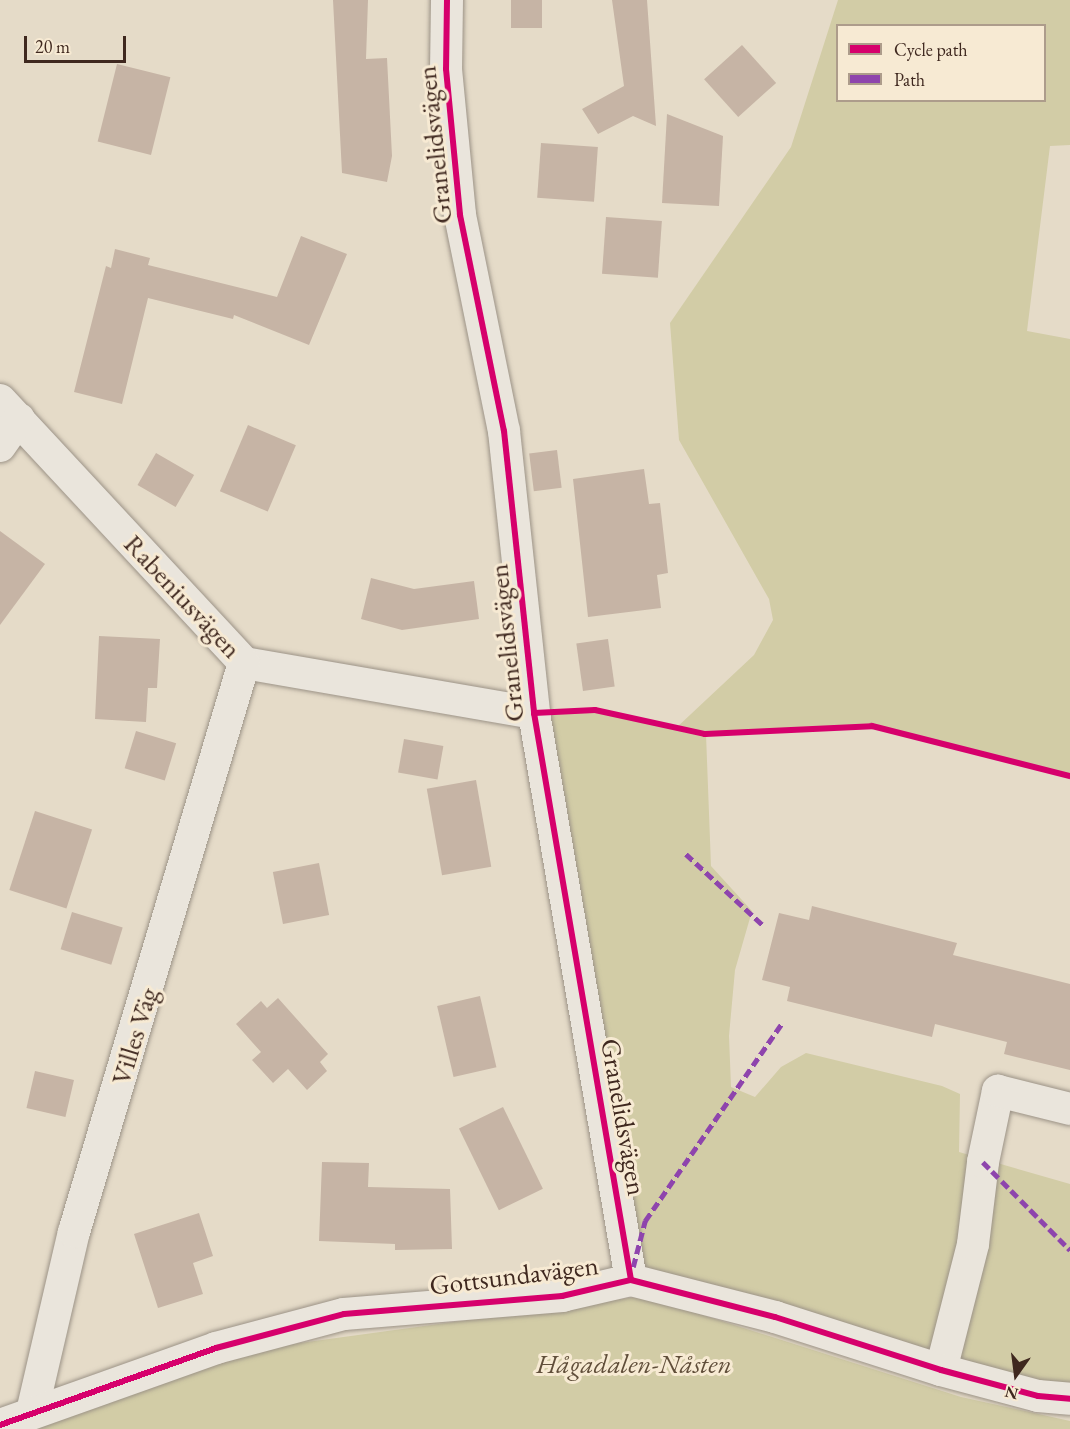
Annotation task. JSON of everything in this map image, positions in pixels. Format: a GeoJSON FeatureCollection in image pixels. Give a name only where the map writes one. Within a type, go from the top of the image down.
{"type":"FeatureCollection","features":[{"type":"Feature","properties":{"kind":"street","name":"Granelidsvägen"},"geometry":{"type":"LineString","coordinates":[[447,0],[446,80],[460,215],[504,431],[534,713],[631,1280]]}},
{"type":"Feature","properties":{"kind":"street","name":"Rabeniusvägen"},"geometry":{"type":"LineString","coordinates":[[10,410],[244,663],[534,713]]}},
{"type":"Feature","properties":{"kind":"street","name":"Rabeniusvägen"},"geometry":{"type":"LineString","coordinates":[[0,446],[10,410]]}},
{"type":"Feature","properties":{"kind":"street","name":"Villes Väg"},"geometry":{"type":"LineString","coordinates":[[32,1412],[74,1232],[244,663]]}},
{"type":"Feature","properties":{"kind":"street"},"geometry":{"type":"LineString","coordinates":[[941,1370],[973,1244],[983,1162],[998,1091],[1070,1109]]}},
{"type":"Feature","properties":{"kind":"street","name":"Gottsundavägen"},"geometry":{"type":"LineString","coordinates":[[0,1425],[216,1348],[344,1314],[562,1296],[631,1280],[775,1317],[941,1370],[1038,1396],[1070,1399]]}},
{"type":"Feature","properties":{"kind":"green space"},"geometry":{"type":"Polygon","coordinates":[[[838,0],[1070,0],[1070,145],[1050,146],[1027,331],[1070,339],[1070,776],[872,726],[706,734],[711,866],[752,911],[735,970],[729,1036],[731,1087],[755,1097],[781,1067],[806,1053],[942,1086],[960,1094],[959,1152],[1070,1184],[1070,1399],[631,1280],[534,713],[595,710],[675,729],[754,655],[773,620],[769,599],[679,440],[670,323],[791,147],[838,0]]]}},
{"type":"Feature","properties":{"kind":"green space","name":"Hågadalen-Nåsten"},"geometry":{"type":"Polygon","coordinates":[[[643,1296],[961,1397],[1070,1421],[1070,1429],[0,1429],[248,1350],[643,1296]]]}},
{"type":"Feature","properties":{"kind":"building"},"geometry":{"type":"Polygon","coordinates":[[[333,0],[368,0],[366,59],[387,58],[392,156],[387,182],[342,173],[333,0]]]}},
{"type":"Feature","properties":{"kind":"building"},"geometry":{"type":"Polygon","coordinates":[[[511,0],[542,0],[542,28],[511,28],[511,0]]]}},
{"type":"Feature","properties":{"kind":"building"},"geometry":{"type":"Polygon","coordinates":[[[612,0],[647,0],[656,126],[633,116],[598,134],[582,109],[624,86],[612,0]]]}},
{"type":"Feature","properties":{"kind":"building"},"geometry":{"type":"Polygon","coordinates":[[[742,45],[776,83],[738,117],[704,79],[742,45]]]}},
{"type":"Feature","properties":{"kind":"building"},"geometry":{"type":"Polygon","coordinates":[[[117,64],[170,77],[151,155],[98,142],[117,64]]]}},
{"type":"Feature","properties":{"kind":"building"},"geometry":{"type":"Polygon","coordinates":[[[667,114],[723,136],[719,206],[662,203],[667,114]]]}},
{"type":"Feature","properties":{"kind":"building"},"geometry":{"type":"Polygon","coordinates":[[[541,143],[598,147],[594,202],[537,198],[541,143]]]}},
{"type":"Feature","properties":{"kind":"building"},"geometry":{"type":"Polygon","coordinates":[[[606,217],[662,221],[658,278],[602,274],[606,217]]]}},
{"type":"Feature","properties":{"kind":"building"},"geometry":{"type":"Polygon","coordinates":[[[301,236],[347,254],[309,345],[234,315],[233,319],[148,298],[122,404],[74,392],[106,266],[111,268],[115,249],[150,258],[148,265],[277,297],[301,236]]]}},
{"type":"Feature","properties":{"kind":"building"},"geometry":{"type":"Polygon","coordinates":[[[248,425],[296,445],[268,512],[220,491],[248,425]]]}},
{"type":"Feature","properties":{"kind":"building"},"geometry":{"type":"Polygon","coordinates":[[[557,450],[562,488],[534,491],[529,453],[557,450]]]}},
{"type":"Feature","properties":{"kind":"building"},"geometry":{"type":"Polygon","coordinates":[[[156,453],[194,475],[176,507],[138,485],[156,453]]]}},
{"type":"Feature","properties":{"kind":"building"},"geometry":{"type":"Polygon","coordinates":[[[644,469],[649,504],[660,503],[668,573],[657,575],[661,608],[588,617],[573,479],[644,469]]]}},
{"type":"Feature","properties":{"kind":"building"},"geometry":{"type":"Polygon","coordinates":[[[0,531],[45,564],[0,625],[0,531]]]}},
{"type":"Feature","properties":{"kind":"building"},"geometry":{"type":"Polygon","coordinates":[[[371,578],[414,589],[474,581],[479,619],[402,630],[361,619],[371,578]]]}},
{"type":"Feature","properties":{"kind":"building"},"geometry":{"type":"Polygon","coordinates":[[[99,636],[160,639],[157,688],[148,688],[146,722],[95,719],[99,636]]]}},
{"type":"Feature","properties":{"kind":"building"},"geometry":{"type":"Polygon","coordinates":[[[608,639],[615,687],[583,691],[576,643],[608,639]]]}},
{"type":"Feature","properties":{"kind":"building"},"geometry":{"type":"Polygon","coordinates":[[[136,731],[176,743],[165,781],[125,768],[136,731]]]}},
{"type":"Feature","properties":{"kind":"building"},"geometry":{"type":"Polygon","coordinates":[[[404,739],[443,746],[437,779],[398,772],[404,739]]]}},
{"type":"Feature","properties":{"kind":"building"},"geometry":{"type":"Polygon","coordinates":[[[476,780],[491,867],[442,875],[427,789],[476,780]]]}},
{"type":"Feature","properties":{"kind":"building"},"geometry":{"type":"Polygon","coordinates":[[[35,811],[92,830],[66,908],[9,890],[35,811]]]}},
{"type":"Feature","properties":{"kind":"building"},"geometry":{"type":"Polygon","coordinates":[[[319,863],[329,915],[283,924],[273,872],[319,863]]]}},
{"type":"Feature","properties":{"kind":"building"},"geometry":{"type":"Polygon","coordinates":[[[812,906],[957,943],[953,955],[1070,984],[1070,1070],[1004,1054],[1007,1042],[935,1024],[932,1037],[787,1001],[790,987],[762,980],[779,913],[809,920],[812,906]]]}},
{"type":"Feature","properties":{"kind":"building"},"geometry":{"type":"Polygon","coordinates":[[[72,912],[123,927],[111,965],[61,949],[72,912]]]}},
{"type":"Feature","properties":{"kind":"building"},"geometry":{"type":"Polygon","coordinates":[[[480,996],[496,1067],[454,1077],[437,1006],[480,996]]]}},
{"type":"Feature","properties":{"kind":"building"},"geometry":{"type":"Polygon","coordinates":[[[278,998],[328,1054],[320,1062],[327,1071],[307,1090],[288,1069],[273,1083],[252,1060],[261,1052],[236,1024],[261,1001],[267,1008],[278,998]]]}},
{"type":"Feature","properties":{"kind":"building"},"geometry":{"type":"Polygon","coordinates":[[[35,1071],[74,1080],[65,1117],[26,1108],[35,1071]]]}},
{"type":"Feature","properties":{"kind":"building"},"geometry":{"type":"Polygon","coordinates":[[[503,1107],[543,1189],[499,1210],[459,1128],[503,1107]]]}},
{"type":"Feature","properties":{"kind":"building"},"geometry":{"type":"Polygon","coordinates":[[[322,1162],[369,1163],[368,1187],[450,1189],[452,1249],[395,1250],[395,1244],[319,1241],[322,1162]]]}},
{"type":"Feature","properties":{"kind":"building"},"geometry":{"type":"Polygon","coordinates":[[[199,1213],[213,1256],[193,1263],[203,1294],[158,1308],[134,1234],[199,1213]]]}},
{"type":"Feature","properties":{"kind":"marked path"},"geometry":{"type":"LineString","coordinates":[[686,854],[763,925]]}},
{"type":"Feature","properties":{"kind":"marked path"},"geometry":{"type":"LineString","coordinates":[[633,1267],[645,1221],[782,1023]]}},
{"type":"Feature","properties":{"kind":"marked path"},"geometry":{"type":"LineString","coordinates":[[983,1162],[1070,1250]]}},
{"type":"Feature","properties":{"kind":"cycle path"},"geometry":{"type":"LineString","coordinates":[[447,0],[446,69],[460,215],[504,431],[534,713],[631,1280]]}},
{"type":"Feature","properties":{"kind":"cycle path"},"geometry":{"type":"LineString","coordinates":[[534,713],[595,710],[705,734],[872,726],[1070,776]]}},
{"type":"Feature","properties":{"kind":"cycle path"},"geometry":{"type":"LineString","coordinates":[[0,1425],[216,1348],[344,1314],[562,1296],[631,1280],[775,1317],[941,1370],[1038,1396],[1070,1399]]}}]}
